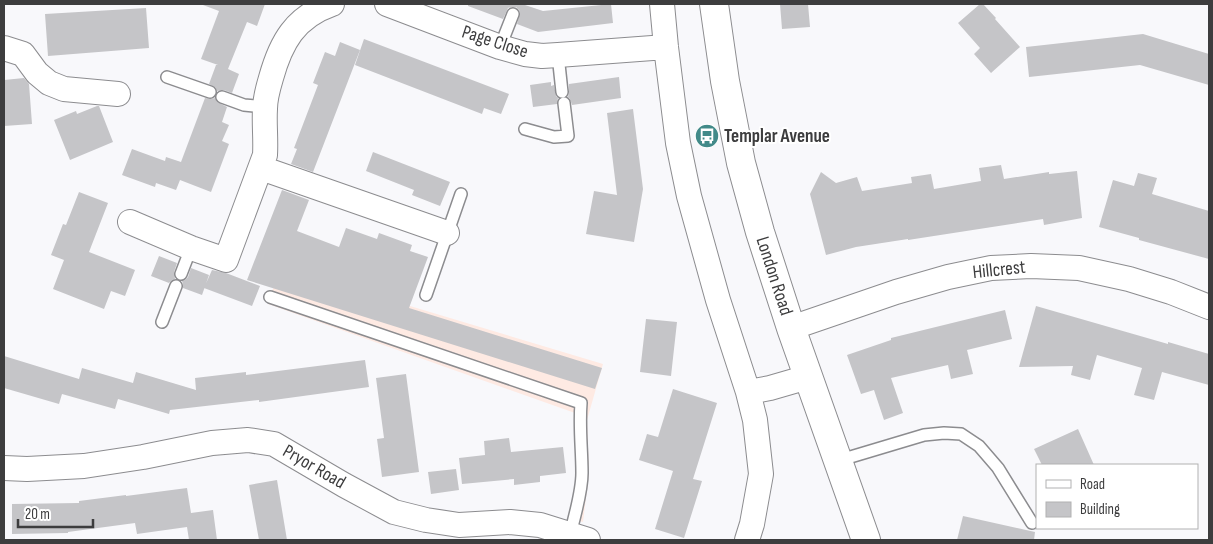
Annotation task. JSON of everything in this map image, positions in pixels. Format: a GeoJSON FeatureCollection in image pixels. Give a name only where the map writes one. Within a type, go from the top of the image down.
{"type":"FeatureCollection","features":[{"type":"Feature","properties":{"kind":"main road","name":"London Road"},"geometry":{"type":"LineString","coordinates":[[714,4],[725,81],[741,163],[760,232],[791,328],[866,540]]}},
{"type":"Feature","properties":{"kind":"street"},"geometry":{"type":"LineString","coordinates":[[130,222],[191,248],[226,260],[261,168],[266,143],[265,107],[279,51],[297,26],[309,15],[322,7],[332,4]]}},
{"type":"Feature","properties":{"kind":"street","name":"Page Close"},"geometry":{"type":"LineString","coordinates":[[387,4],[500,47],[526,54],[542,56],[666,47]]}},
{"type":"Feature","properties":{"kind":"street"},"geometry":{"type":"LineString","coordinates":[[662,4],[678,143],[689,196],[718,300],[748,392],[755,420],[761,474],[752,524],[747,540]]}},
{"type":"Feature","properties":{"kind":"street"},"geometry":{"type":"LineString","coordinates":[[4,48],[23,54],[37,73],[56,86],[64,89],[118,94]]}},
{"type":"Feature","properties":{"kind":"street"},"geometry":{"type":"LineString","coordinates":[[261,168],[447,234]]}},
{"type":"Feature","properties":{"kind":"street","name":"Hillcrest"},"geometry":{"type":"LineString","coordinates":[[791,328],[896,292],[948,277],[991,268],[1079,268],[1129,279],[1171,292],[1209,307]]}},
{"type":"Feature","properties":{"kind":"street"},"geometry":{"type":"LineString","coordinates":[[748,392],[808,377]]}},
{"type":"Feature","properties":{"kind":"street","name":"Pryor Road"},"geometry":{"type":"LineString","coordinates":[[4,468],[28,469],[84,466],[143,457],[212,443],[248,440],[274,444],[394,512],[426,520],[459,525],[510,522],[540,524],[579,537]]}},
{"type":"Feature","properties":{"kind":"lane"},"geometry":{"type":"LineString","coordinates":[[500,47],[513,14]]}},
{"type":"Feature","properties":{"kind":"lane"},"geometry":{"type":"LineString","coordinates":[[526,129],[554,137],[568,136],[558,55]]}},
{"type":"Feature","properties":{"kind":"lane"},"geometry":{"type":"LineString","coordinates":[[167,77],[210,92]]}},
{"type":"Feature","properties":{"kind":"lane"},"geometry":{"type":"LineString","coordinates":[[222,96],[244,105],[265,107]]}},
{"type":"Feature","properties":{"kind":"lane"},"geometry":{"type":"LineString","coordinates":[[426,295],[461,194]]}},
{"type":"Feature","properties":{"kind":"lane"},"geometry":{"type":"LineString","coordinates":[[181,274],[191,248]]}},
{"type":"Feature","properties":{"kind":"lane"},"geometry":{"type":"LineString","coordinates":[[162,322],[176,286]]}},
{"type":"Feature","properties":{"kind":"lane"},"geometry":{"type":"LineString","coordinates":[[270,297],[580,403],[582,475],[576,510],[579,537]]}},
{"type":"Feature","properties":{"kind":"lane"},"geometry":{"type":"LineString","coordinates":[[838,461],[924,435],[961,434],[978,446],[998,468],[1032,523]]}},
{"type":"Feature","properties":{"kind":"shaded area"},"geometry":{"type":"Polygon","coordinates":[[[280,267],[603,364],[587,420],[589,473],[583,522],[570,518],[577,473],[575,413],[268,304],[280,267]]]}},
{"type":"Feature","properties":{"kind":"building"},"geometry":{"type":"Polygon","coordinates":[[[204,4],[265,4],[257,26],[247,22],[228,69],[239,74],[232,93],[224,90],[217,91],[215,87],[209,84],[216,65],[218,65],[201,59],[219,11],[204,4]]]}},
{"type":"Feature","properties":{"kind":"building"},"geometry":{"type":"Polygon","coordinates":[[[468,4],[522,4],[543,11],[611,4],[613,23],[538,32],[517,24],[520,13],[516,7],[508,8],[503,19],[468,6],[468,4]]]}},
{"type":"Feature","properties":{"kind":"building"},"geometry":{"type":"Polygon","coordinates":[[[780,4],[808,4],[810,27],[782,29],[780,4]]]}},
{"type":"Feature","properties":{"kind":"building"},"geometry":{"type":"Polygon","coordinates":[[[980,4],[983,4],[1020,47],[991,73],[974,54],[980,48],[958,23],[980,4]]]}},
{"type":"Feature","properties":{"kind":"building"},"geometry":{"type":"Polygon","coordinates":[[[146,8],[149,48],[48,56],[45,14],[146,8]]]}},
{"type":"Feature","properties":{"kind":"building"},"geometry":{"type":"Polygon","coordinates":[[[1143,34],[1209,54],[1209,85],[1140,65],[1029,77],[1026,47],[1143,34]]]}},
{"type":"Feature","properties":{"kind":"building"},"geometry":{"type":"Polygon","coordinates":[[[364,39],[509,94],[501,114],[484,108],[482,114],[355,65],[364,39]]]}},
{"type":"Feature","properties":{"kind":"building"},"geometry":{"type":"Polygon","coordinates":[[[340,42],[360,50],[313,172],[291,164],[297,149],[294,148],[318,85],[313,83],[325,52],[335,56],[340,42]]]}},
{"type":"Feature","properties":{"kind":"building"},"geometry":{"type":"Polygon","coordinates":[[[619,77],[621,98],[572,105],[568,97],[569,84],[619,77]]]}},
{"type":"Feature","properties":{"kind":"building"},"geometry":{"type":"Polygon","coordinates":[[[24,78],[29,84],[32,124],[4,126],[4,80],[24,78]]]}},
{"type":"Feature","properties":{"kind":"building"},"geometry":{"type":"Polygon","coordinates":[[[551,82],[551,86],[554,85],[558,98],[557,104],[533,107],[530,85],[551,82]]]}},
{"type":"Feature","properties":{"kind":"building"},"geometry":{"type":"Polygon","coordinates":[[[205,98],[215,98],[217,102],[227,107],[222,122],[229,125],[222,141],[229,144],[211,192],[180,180],[176,190],[156,183],[155,187],[122,175],[132,149],[165,161],[166,157],[181,162],[205,98]]]}},
{"type":"Feature","properties":{"kind":"building"},"geometry":{"type":"Polygon","coordinates":[[[99,106],[113,142],[70,160],[54,120],[76,111],[77,114],[99,106]]]}},
{"type":"Feature","properties":{"kind":"building"},"geometry":{"type":"Polygon","coordinates":[[[633,109],[643,189],[634,242],[586,234],[594,191],[617,195],[607,113],[633,109]]]}},
{"type":"Feature","properties":{"kind":"building"},"geometry":{"type":"Polygon","coordinates":[[[373,152],[450,182],[440,206],[412,195],[414,190],[366,171],[373,152]]]}},
{"type":"Feature","properties":{"kind":"building"},"geometry":{"type":"Polygon","coordinates":[[[1001,165],[1004,179],[1049,172],[1049,174],[1077,171],[1082,218],[1044,225],[1043,219],[856,247],[826,255],[810,194],[821,172],[836,183],[857,177],[862,191],[912,183],[911,177],[931,174],[934,189],[981,181],[979,168],[1001,165]]]}},
{"type":"Feature","properties":{"kind":"building"},"geometry":{"type":"Polygon","coordinates":[[[1138,173],[1157,178],[1152,194],[1209,211],[1209,259],[1099,227],[1113,180],[1134,186],[1138,173]]]}},
{"type":"Feature","properties":{"kind":"building"},"geometry":{"type":"Polygon","coordinates":[[[282,190],[309,200],[297,231],[339,247],[346,228],[377,239],[379,233],[412,245],[410,251],[428,257],[409,308],[602,368],[595,389],[247,280],[282,190]]]}},
{"type":"Feature","properties":{"kind":"building"},"geometry":{"type":"Polygon","coordinates":[[[79,192],[108,203],[89,252],[135,270],[125,296],[111,291],[104,309],[53,289],[64,260],[51,255],[63,224],[66,225],[79,192]]]}},
{"type":"Feature","properties":{"kind":"building"},"geometry":{"type":"Polygon","coordinates":[[[159,256],[177,263],[174,272],[175,279],[169,283],[151,276],[159,256]]]}},
{"type":"Feature","properties":{"kind":"building"},"geometry":{"type":"Polygon","coordinates":[[[191,268],[209,275],[202,295],[183,288],[182,281],[188,277],[191,268]]]}},
{"type":"Feature","properties":{"kind":"building"},"geometry":{"type":"Polygon","coordinates":[[[212,270],[226,273],[260,286],[252,306],[204,288],[212,270]]]}},
{"type":"Feature","properties":{"kind":"building"},"geometry":{"type":"Polygon","coordinates":[[[1036,306],[1209,354],[1209,385],[1162,372],[1154,400],[1134,395],[1142,368],[1097,355],[1090,380],[1071,375],[1073,366],[1019,367],[1036,306]]]}},
{"type":"Feature","properties":{"kind":"building"},"geometry":{"type":"Polygon","coordinates":[[[1005,310],[1012,339],[967,350],[973,374],[951,379],[948,365],[891,378],[903,413],[884,420],[874,390],[861,394],[847,355],[891,340],[891,338],[1005,310]]]}},
{"type":"Feature","properties":{"kind":"building"},"geometry":{"type":"Polygon","coordinates":[[[646,319],[677,322],[671,376],[640,372],[646,319]]]}},
{"type":"Feature","properties":{"kind":"building"},"geometry":{"type":"Polygon","coordinates":[[[4,356],[79,379],[82,368],[133,383],[136,372],[196,390],[195,378],[246,372],[246,375],[365,360],[369,387],[259,402],[259,400],[170,410],[169,414],[118,399],[115,409],[62,394],[59,404],[4,388],[4,356]]]}},
{"type":"Feature","properties":{"kind":"building"},"geometry":{"type":"Polygon","coordinates":[[[406,374],[419,472],[382,477],[377,439],[384,438],[376,378],[406,374]]]}},
{"type":"Feature","properties":{"kind":"building"},"geometry":{"type":"Polygon","coordinates":[[[673,389],[717,403],[693,479],[702,481],[684,538],[655,529],[673,471],[639,460],[647,434],[658,437],[673,389]]]}},
{"type":"Feature","properties":{"kind":"building"},"geometry":{"type":"Polygon","coordinates":[[[1078,429],[1094,464],[1042,464],[1034,449],[1078,429]]]}},
{"type":"Feature","properties":{"kind":"building"},"geometry":{"type":"Polygon","coordinates":[[[509,438],[511,452],[563,447],[566,473],[540,476],[540,482],[514,485],[514,479],[462,484],[459,458],[485,455],[484,441],[509,438]]]}},
{"type":"Feature","properties":{"kind":"building"},"geometry":{"type":"Polygon","coordinates":[[[456,469],[459,490],[431,494],[428,472],[456,469]]]}},
{"type":"Feature","properties":{"kind":"building"},"geometry":{"type":"Polygon","coordinates":[[[277,480],[287,540],[259,540],[249,485],[277,480]]]}},
{"type":"Feature","properties":{"kind":"building"},"geometry":{"type":"Polygon","coordinates":[[[187,488],[191,513],[213,510],[217,540],[189,540],[187,527],[137,534],[135,523],[68,533],[12,534],[12,504],[79,503],[79,501],[187,488]]]}},
{"type":"Feature","properties":{"kind":"building"},"geometry":{"type":"Polygon","coordinates":[[[963,516],[1035,532],[1034,540],[957,540],[963,516]]]}},
{"type":"Feature","properties":{"kind":"place","name":"Templar Avenue"},"geometry":{"type":"Point","coordinates":[707,136]}}]}
